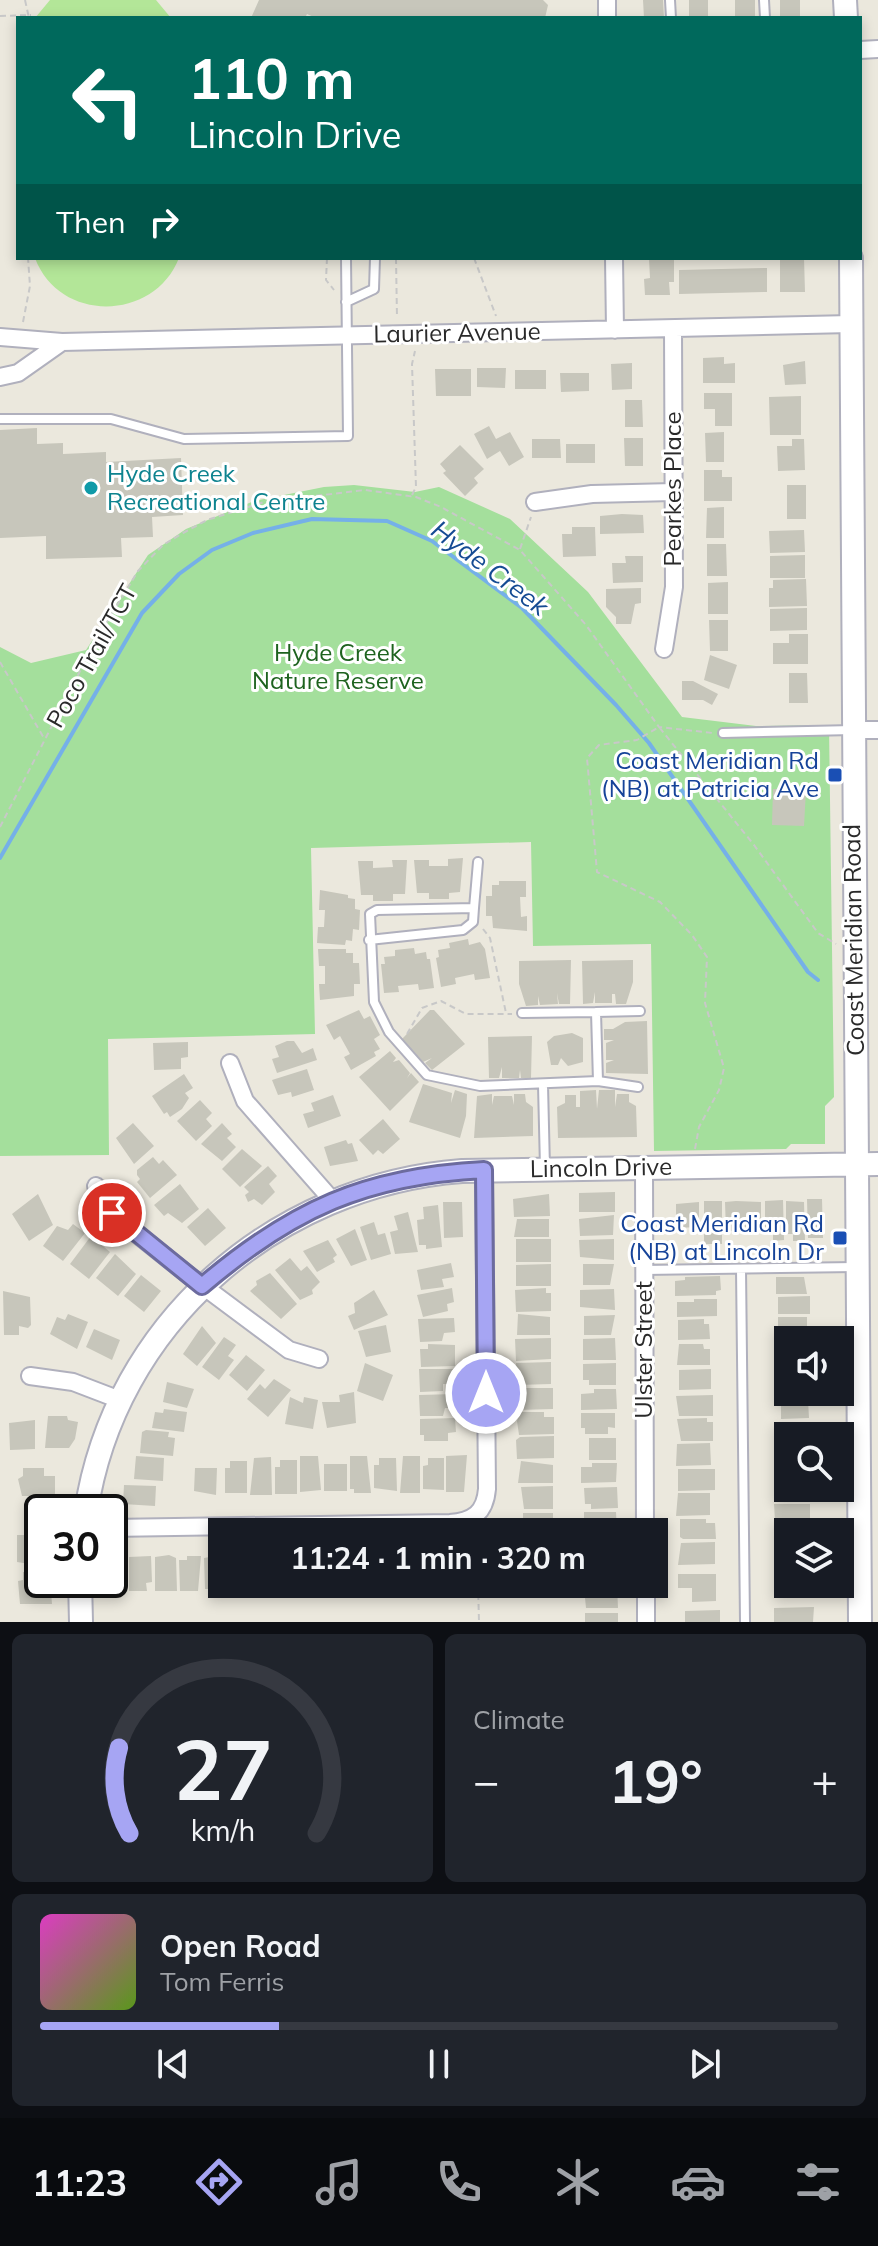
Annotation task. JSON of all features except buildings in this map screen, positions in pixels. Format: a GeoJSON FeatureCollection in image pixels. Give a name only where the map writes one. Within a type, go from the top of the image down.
{"type":"FeatureCollection","features":[{"type":"Feature","properties":{"kind":"main road","name":"Coast Meridian Road"},"geometry":{"type":"LineString","coordinates":[[851,260],[844,731],[867,1164],[857,1267],[860,1622]]}},
{"type":"Feature","properties":{"kind":"main road","name":"Lincoln Drive"},"geometry":{"type":"LineString","coordinates":[[89,1494],[93,1475],[120,1400],[161,1333],[202,1286],[280,1226],[332,1200],[420,1176],[484,1170],[867,1164]]}},
{"type":"Feature","properties":{"kind":"main road"},"geometry":{"type":"LineString","coordinates":[[80,1598],[81,1622]]}},
{"type":"Feature","properties":{"kind":"street"},"geometry":{"type":"LineString","coordinates":[[614,260],[615,330]]}},
{"type":"Feature","properties":{"kind":"street","name":"Laurier Avenue"},"geometry":{"type":"LineString","coordinates":[[0,337],[62,342],[851,324]]}},
{"type":"Feature","properties":{"kind":"street","name":"Pearkes Place"},"geometry":{"type":"LineString","coordinates":[[664,649],[674,587],[673,329]]}},
{"type":"Feature","properties":{"kind":"street"},"geometry":{"type":"LineString","coordinates":[[0,377],[18,373],[62,342]]}},
{"type":"Feature","properties":{"kind":"street"},"geometry":{"type":"LineString","coordinates":[[535,502],[592,494],[673,492]]}},
{"type":"Feature","properties":{"kind":"street"},"geometry":{"type":"LineString","coordinates":[[844,731],[878,730]]}},
{"type":"Feature","properties":{"kind":"street"},"geometry":{"type":"LineString","coordinates":[[230,1063],[245,1101],[332,1200]]}},
{"type":"Feature","properties":{"kind":"street","name":"Ulster Street"},"geometry":{"type":"LineString","coordinates":[[644,1167],[645,1518]]}},
{"type":"Feature","properties":{"kind":"street"},"geometry":{"type":"LineString","coordinates":[[128,1528],[450,1523],[478,1515],[487,1489],[484,1170]]}},
{"type":"Feature","properties":{"kind":"street"},"geometry":{"type":"LineString","coordinates":[[96,1186],[107,1207],[118,1219],[202,1286],[289,1350],[319,1359]]}},
{"type":"Feature","properties":{"kind":"street"},"geometry":{"type":"LineString","coordinates":[[30,1376],[73,1382],[120,1400]]}},
{"type":"Feature","properties":{"kind":"street"},"geometry":{"type":"LineString","coordinates":[[646,1598],[646,1622]]}},
{"type":"Feature","properties":{"kind":"lane"},"geometry":{"type":"LineString","coordinates":[[0,419],[111,419],[184,439],[348,436],[346,260]]}},
{"type":"Feature","properties":{"kind":"lane"},"geometry":{"type":"LineString","coordinates":[[346,302],[374,289],[375,260]]}},
{"type":"Feature","properties":{"kind":"lane"},"geometry":{"type":"LineString","coordinates":[[723,733],[844,731]]}},
{"type":"Feature","properties":{"kind":"lane"},"geometry":{"type":"LineString","coordinates":[[369,940],[463,930],[473,922],[478,862]]}},
{"type":"Feature","properties":{"kind":"lane"},"geometry":{"type":"LineString","coordinates":[[474,908],[372,911],[369,940],[374,1002],[389,1032],[427,1075],[480,1086],[598,1081],[638,1087]]}},
{"type":"Feature","properties":{"kind":"lane"},"geometry":{"type":"LineString","coordinates":[[518,1013],[640,1011]]}},
{"type":"Feature","properties":{"kind":"lane"},"geometry":{"type":"LineString","coordinates":[[596,1012],[598,1081]]}},
{"type":"Feature","properties":{"kind":"lane"},"geometry":{"type":"LineString","coordinates":[[543,1085],[545,1168]]}},
{"type":"Feature","properties":{"kind":"lane"},"geometry":{"type":"LineString","coordinates":[[644,1270],[857,1267]]}},
{"type":"Feature","properties":{"kind":"lane"},"geometry":{"type":"LineString","coordinates":[[741,1269],[745,1622]]}},
{"type":"Feature","properties":{"kind":"path"},"geometry":{"type":"LineString","coordinates":[[0,16],[30,16],[25,0]]}},
{"type":"Feature","properties":{"kind":"path"},"geometry":{"type":"LineString","coordinates":[[22,327],[30,286],[28,260]]}},
{"type":"Feature","properties":{"kind":"path"},"geometry":{"type":"LineString","coordinates":[[327,260],[326,280],[335,292]]}},
{"type":"Feature","properties":{"kind":"path"},"geometry":{"type":"LineString","coordinates":[[396,260],[397,320]]}},
{"type":"Feature","properties":{"kind":"path"},"geometry":{"type":"LineString","coordinates":[[475,260],[496,317]]}},
{"type":"Feature","properties":{"kind":"path"},"geometry":{"type":"LineString","coordinates":[[411,497],[416,487],[412,364],[415,350]]}},
{"type":"Feature","properties":{"kind":"path","name":"Poco Trail/TCT"},"geometry":{"type":"LineString","coordinates":[[0,827],[120,598],[138,571],[163,545],[207,520],[264,502],[365,490],[411,497],[441,507],[520,550],[586,625],[659,727],[754,845],[818,933],[836,944]]}},
{"type":"Feature","properties":{"kind":"path"},"geometry":{"type":"LineString","coordinates":[[520,550],[535,502]]}},
{"type":"Feature","properties":{"kind":"path"},"geometry":{"type":"LineString","coordinates":[[0,662],[46,741]]}},
{"type":"Feature","properties":{"kind":"path"},"geometry":{"type":"LineString","coordinates":[[695,1167],[699,1127],[719,1090],[724,1068],[705,1003],[707,957],[692,935],[660,902],[597,872],[587,758],[599,745],[637,740],[659,727],[723,733]]}},
{"type":"Feature","properties":{"kind":"path"},"geometry":{"type":"LineString","coordinates":[[483,929],[490,938],[506,1014]]}},
{"type":"Feature","properties":{"kind":"path"},"geometry":{"type":"LineString","coordinates":[[402,1038],[415,1025],[422,1008],[441,1001],[466,1014],[518,1013]]}},
{"type":"Feature","properties":{"kind":"path"},"geometry":{"type":"LineString","coordinates":[[478,1598],[479,1622]]}},
{"type":"Feature","properties":{"kind":"green space"},"geometry":{"type":"Polygon","coordinates":[[[50,0],[156,0],[169,16],[37,16],[50,0]]]}},
{"type":"Feature","properties":{"kind":"green space"},"geometry":{"type":"Polygon","coordinates":[[[36,260],[178,260],[167,279],[149,294],[129,303],[107,306],[85,303],[64,294],[47,279],[36,260]]]}},
{"type":"Feature","properties":{"kind":"green space","name":"Hyde Creek Nature Reserve"},"geometry":{"type":"Polygon","coordinates":[[[354,485],[415,492],[439,487],[510,519],[588,592],[682,717],[756,726],[829,725],[834,1097],[825,1106],[825,1144],[791,1144],[786,1149],[654,1151],[651,944],[533,946],[531,842],[311,848],[315,1034],[108,1039],[109,1155],[0,1156],[0,647],[31,663],[86,650],[148,555],[186,529],[254,501],[324,487],[354,485]]]}},
{"type":"Feature","properties":{"kind":"waterway","name":"Hyde Creek"},"geometry":{"type":"LineString","coordinates":[[0,858],[142,613],[179,574],[212,550],[253,533],[312,519],[387,521],[432,541],[522,608],[616,705],[649,743],[808,972],[818,980]]}},
{"type":"Feature","properties":{"kind":"place","name":"Hyde Creek Recreational Centre"},"geometry":{"type":"Point","coordinates":[91,488]}},
{"type":"Feature","properties":{"kind":"place","name":"Coast Meridian Rd (NB) at Patricia Ave"},"geometry":{"type":"Point","coordinates":[835,775]}},
{"type":"Feature","properties":{"kind":"place","name":"Coast Meridian Rd (NB) at Lincoln Dr"},"geometry":{"type":"Point","coordinates":[840,1238]}},
{"type":"Feature","properties":{"kind":"route"},"geometry":{"type":"LineString","coordinates":[[112,1213],[202,1286],[242,1252],[280,1226],[332,1200],[420,1176],[484,1170],[486,1393]]}}]}
